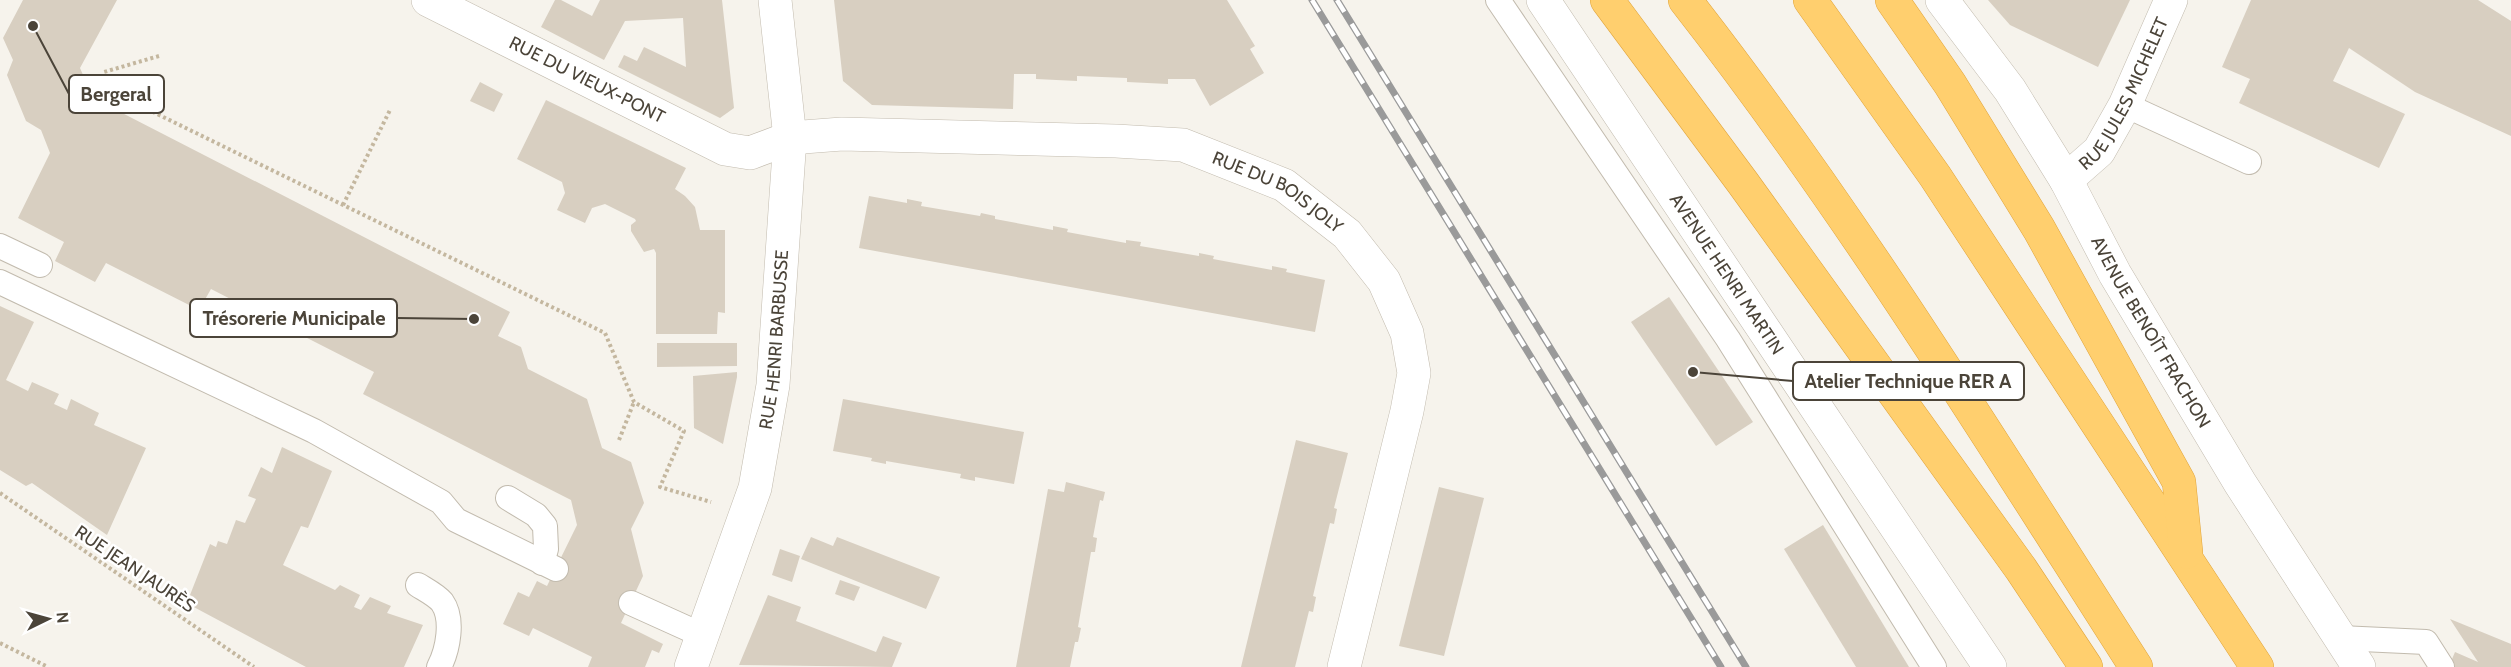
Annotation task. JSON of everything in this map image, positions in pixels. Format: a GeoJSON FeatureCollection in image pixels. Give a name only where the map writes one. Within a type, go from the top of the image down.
{"type":"FeatureCollection","features":[{"type":"Feature","properties":{"kind":"highway"},"geometry":{"type":"LineString","coordinates":[[1607,0],[1750,192],[2021,569],[2086,667]]}},
{"type":"Feature","properties":{"kind":"highway"},"geometry":{"type":"LineString","coordinates":[[1685,0],[1739,70],[1913,323],[2136,667]]}},
{"type":"Feature","properties":{"kind":"highway"},"geometry":{"type":"LineString","coordinates":[[1810,0],[1935,176],[2257,667]]}},
{"type":"Feature","properties":{"kind":"highway"},"geometry":{"type":"LineString","coordinates":[[1892,0],[1950,84],[2039,229],[2179,482],[2187,560]]}},
{"type":"Feature","properties":{"kind":"street","name":"RUE DU VIEUX-PONT"},"geometry":{"type":"LineString","coordinates":[[428,0],[725,149],[750,153]]}},
{"type":"Feature","properties":{"kind":"street","name":"RUE HENRI BARBUSSE"},"geometry":{"type":"LineString","coordinates":[[691,667],[704,636],[755,488],[773,385],[790,138],[775,0]]}},
{"type":"Feature","properties":{"kind":"street","name":"AVENUE HENRI MARTIN"},"geometry":{"type":"LineString","coordinates":[[1544,0],[1990,667]]}},
{"type":"Feature","properties":{"kind":"street","name":"AVENUE BENOÎT FRACHON"},"geometry":{"type":"LineString","coordinates":[[1942,0],[2010,90],[2066,180],[2115,274],[2234,473],[2359,667]]}},
{"type":"Feature","properties":{"kind":"street","name":"RUE JULES MICHELET"},"geometry":{"type":"LineString","coordinates":[[2066,180],[2099,151],[2124,105],[2171,0]]}},
{"type":"Feature","properties":{"kind":"street","name":"RUE DU BOIS JOLY"},"geometry":{"type":"LineString","coordinates":[[750,153],[790,138],[842,134],[1116,141],[1183,145],[1284,185],[1347,234],[1384,282],[1407,333],[1414,373],[1344,667]]}},
{"type":"Feature","properties":{"kind":"lane"},"geometry":{"type":"LineString","coordinates":[[1498,0],[1728,339],[1934,667]]}},
{"type":"Feature","properties":{"kind":"lane"},"geometry":{"type":"LineString","coordinates":[[2124,105],[2249,162]]}},
{"type":"Feature","properties":{"kind":"lane"},"geometry":{"type":"LineString","coordinates":[[0,246],[40,265]]}},
{"type":"Feature","properties":{"kind":"lane"},"geometry":{"type":"LineString","coordinates":[[0,282],[314,431],[441,502],[456,519],[549,566],[545,526],[536,515],[508,498]]}},
{"type":"Feature","properties":{"kind":"lane"},"geometry":{"type":"LineString","coordinates":[[418,585],[442,602],[447,617],[448,638],[439,667]]}},
{"type":"Feature","properties":{"kind":"lane"},"geometry":{"type":"LineString","coordinates":[[631,603],[704,636]]}},
{"type":"Feature","properties":{"kind":"lane"},"geometry":{"type":"LineString","coordinates":[[2340,638],[2426,642],[2442,667]]}},
{"type":"Feature","properties":{"kind":"path"},"geometry":{"type":"LineString","coordinates":[[159,56],[104,72],[106,89],[605,333],[634,402],[684,431],[660,486],[746,513]]}},
{"type":"Feature","properties":{"kind":"path"},"geometry":{"type":"LineString","coordinates":[[343,205],[390,110]]}},
{"type":"Feature","properties":{"kind":"path"},"geometry":{"type":"LineString","coordinates":[[619,440],[634,402]]}},
{"type":"Feature","properties":{"kind":"path","name":"RUE JEAN JAURÈS"},"geometry":{"type":"LineString","coordinates":[[0,493],[254,667]]}},
{"type":"Feature","properties":{"kind":"path"},"geometry":{"type":"LineString","coordinates":[[0,644],[48,667]]}},
{"type":"Feature","properties":{"kind":"building"},"geometry":{"type":"Polygon","coordinates":[[[23,0],[117,0],[80,68],[93,98],[510,312],[498,336],[521,347],[528,369],[587,399],[602,448],[631,462],[644,503],[631,529],[643,576],[621,623],[663,644],[659,653],[652,650],[645,667],[588,667],[592,657],[533,628],[529,636],[503,624],[518,592],[529,597],[537,581],[547,586],[577,525],[571,500],[363,394],[374,372],[211,289],[199,310],[106,263],[95,282],[55,261],[64,242],[18,218],[50,153],[41,130],[26,121],[7,75],[13,60],[3,38],[23,0]]]}},
{"type":"Feature","properties":{"kind":"building"},"geometry":{"type":"Polygon","coordinates":[[[555,0],[561,0],[592,16],[600,0],[722,0],[734,108],[720,118],[618,67],[624,55],[637,61],[644,47],[686,67],[683,18],[625,21],[604,60],[541,27],[555,0]]]}},
{"type":"Feature","properties":{"kind":"building"},"geometry":{"type":"Polygon","coordinates":[[[834,0],[1227,0],[1255,46],[1250,49],[1264,73],[1210,106],[1195,79],[1168,79],[1168,84],[1127,82],[1127,78],[1077,76],[1077,81],[1036,79],[1036,74],[1014,74],[1013,109],[872,105],[843,81],[834,0]]]}},
{"type":"Feature","properties":{"kind":"building"},"geometry":{"type":"Polygon","coordinates":[[[1988,0],[2130,0],[2098,67],[2010,25],[1988,0]]]}},
{"type":"Feature","properties":{"kind":"building"},"geometry":{"type":"Polygon","coordinates":[[[2251,0],[2478,0],[2511,21],[2511,136],[2415,92],[2349,48],[2333,81],[2405,114],[2379,168],[2239,103],[2250,79],[2222,67],[2251,0]]]}},
{"type":"Feature","properties":{"kind":"building"},"geometry":{"type":"Polygon","coordinates":[[[480,82],[503,94],[494,112],[470,101],[480,82]]]}},
{"type":"Feature","properties":{"kind":"building"},"geometry":{"type":"Polygon","coordinates":[[[546,100],[686,168],[675,189],[695,207],[700,230],[725,230],[725,313],[718,312],[717,334],[656,334],[656,253],[654,249],[644,252],[631,231],[631,225],[636,221],[635,219],[605,204],[592,208],[585,223],[557,210],[565,193],[562,182],[517,159],[546,100]]]}},
{"type":"Feature","properties":{"kind":"building"},"geometry":{"type":"Polygon","coordinates":[[[869,196],[907,203],[907,199],[922,202],[921,206],[980,216],[981,213],[995,216],[995,219],[1053,230],[1053,226],[1068,229],[1067,232],[1126,243],[1126,240],[1141,242],[1140,246],[1199,256],[1199,253],[1214,256],[1213,259],[1272,270],[1272,266],[1287,269],[1286,272],[1325,280],[1315,332],[859,248],[869,196]]]}},
{"type":"Feature","properties":{"kind":"building"},"geometry":{"type":"Polygon","coordinates":[[[1669,297],[1753,422],[1716,446],[1631,322],[1669,297]]]}},
{"type":"Feature","properties":{"kind":"building"},"geometry":{"type":"Polygon","coordinates":[[[0,306],[34,322],[6,380],[28,391],[32,382],[59,394],[54,404],[67,410],[71,399],[99,413],[94,425],[146,448],[107,535],[32,483],[26,486],[0,470],[0,306]]]}},
{"type":"Feature","properties":{"kind":"building"},"geometry":{"type":"Polygon","coordinates":[[[657,343],[737,343],[737,366],[657,367],[657,343]]]}},
{"type":"Feature","properties":{"kind":"building"},"geometry":{"type":"Polygon","coordinates":[[[737,372],[723,444],[694,428],[693,376],[737,372]]]}},
{"type":"Feature","properties":{"kind":"building"},"geometry":{"type":"Polygon","coordinates":[[[843,399],[1024,432],[1014,484],[975,477],[975,481],[960,478],[961,474],[886,461],[886,464],[871,461],[872,458],[833,451],[843,399]]]}},
{"type":"Feature","properties":{"kind":"building"},"geometry":{"type":"Polygon","coordinates":[[[1296,440],[1348,453],[1334,508],[1337,509],[1334,524],[1330,523],[1313,596],[1316,597],[1313,612],[1309,611],[1295,667],[1241,667],[1296,440]]]}},
{"type":"Feature","properties":{"kind":"building"},"geometry":{"type":"Polygon","coordinates":[[[282,447],[332,471],[308,528],[301,526],[283,565],[335,590],[340,585],[360,595],[354,607],[361,610],[370,597],[391,606],[387,613],[423,625],[404,667],[306,667],[190,605],[194,597],[190,595],[210,544],[216,547],[218,541],[227,544],[236,520],[245,523],[256,499],[248,496],[261,467],[272,473],[282,447]]]}},
{"type":"Feature","properties":{"kind":"building"},"geometry":{"type":"Polygon","coordinates":[[[1066,482],[1105,492],[1103,501],[1100,500],[1093,537],[1097,538],[1095,552],[1091,552],[1078,627],[1081,628],[1078,642],[1075,642],[1070,667],[1016,667],[1048,489],[1064,492],[1066,482]]]}},
{"type":"Feature","properties":{"kind":"building"},"geometry":{"type":"Polygon","coordinates":[[[1439,487],[1484,498],[1444,656],[1399,646],[1439,487]]]}},
{"type":"Feature","properties":{"kind":"building"},"geometry":{"type":"Polygon","coordinates":[[[1823,525],[1909,667],[1856,667],[1784,549],[1823,525]]]}},
{"type":"Feature","properties":{"kind":"building"},"geometry":{"type":"Polygon","coordinates":[[[811,537],[833,546],[837,537],[940,577],[926,609],[801,559],[811,537]]]}},
{"type":"Feature","properties":{"kind":"building"},"geometry":{"type":"Polygon","coordinates":[[[780,549],[800,556],[792,582],[772,575],[780,549]]]}},
{"type":"Feature","properties":{"kind":"building"},"geometry":{"type":"Polygon","coordinates":[[[840,580],[860,587],[854,601],[835,594],[840,580]]]}},
{"type":"Feature","properties":{"kind":"building"},"geometry":{"type":"Polygon","coordinates":[[[768,595],[801,607],[796,621],[876,652],[883,636],[902,643],[892,667],[739,665],[768,595]]]}},
{"type":"Feature","properties":{"kind":"building"},"geometry":{"type":"Polygon","coordinates":[[[2450,619],[2511,644],[2511,667],[2451,667],[2455,652],[2478,662],[2450,619]]]}},
{"type":"Feature","properties":{"kind":"railway"},"geometry":{"type":"LineString","coordinates":[[1312,0],[1721,667]]}},
{"type":"Feature","properties":{"kind":"railway"},"geometry":{"type":"LineString","coordinates":[[1337,0],[1746,667]]}},
{"type":"Feature","properties":{"kind":"place","name":"Bergeral"},"geometry":{"type":"Point","coordinates":[33,26]}},
{"type":"Feature","properties":{"kind":"place","name":"Trésorerie Municipale"},"geometry":{"type":"Point","coordinates":[474,319]}},
{"type":"Feature","properties":{"kind":"place","name":"Atelier Technique RER A"},"geometry":{"type":"Point","coordinates":[1693,372]}}]}
